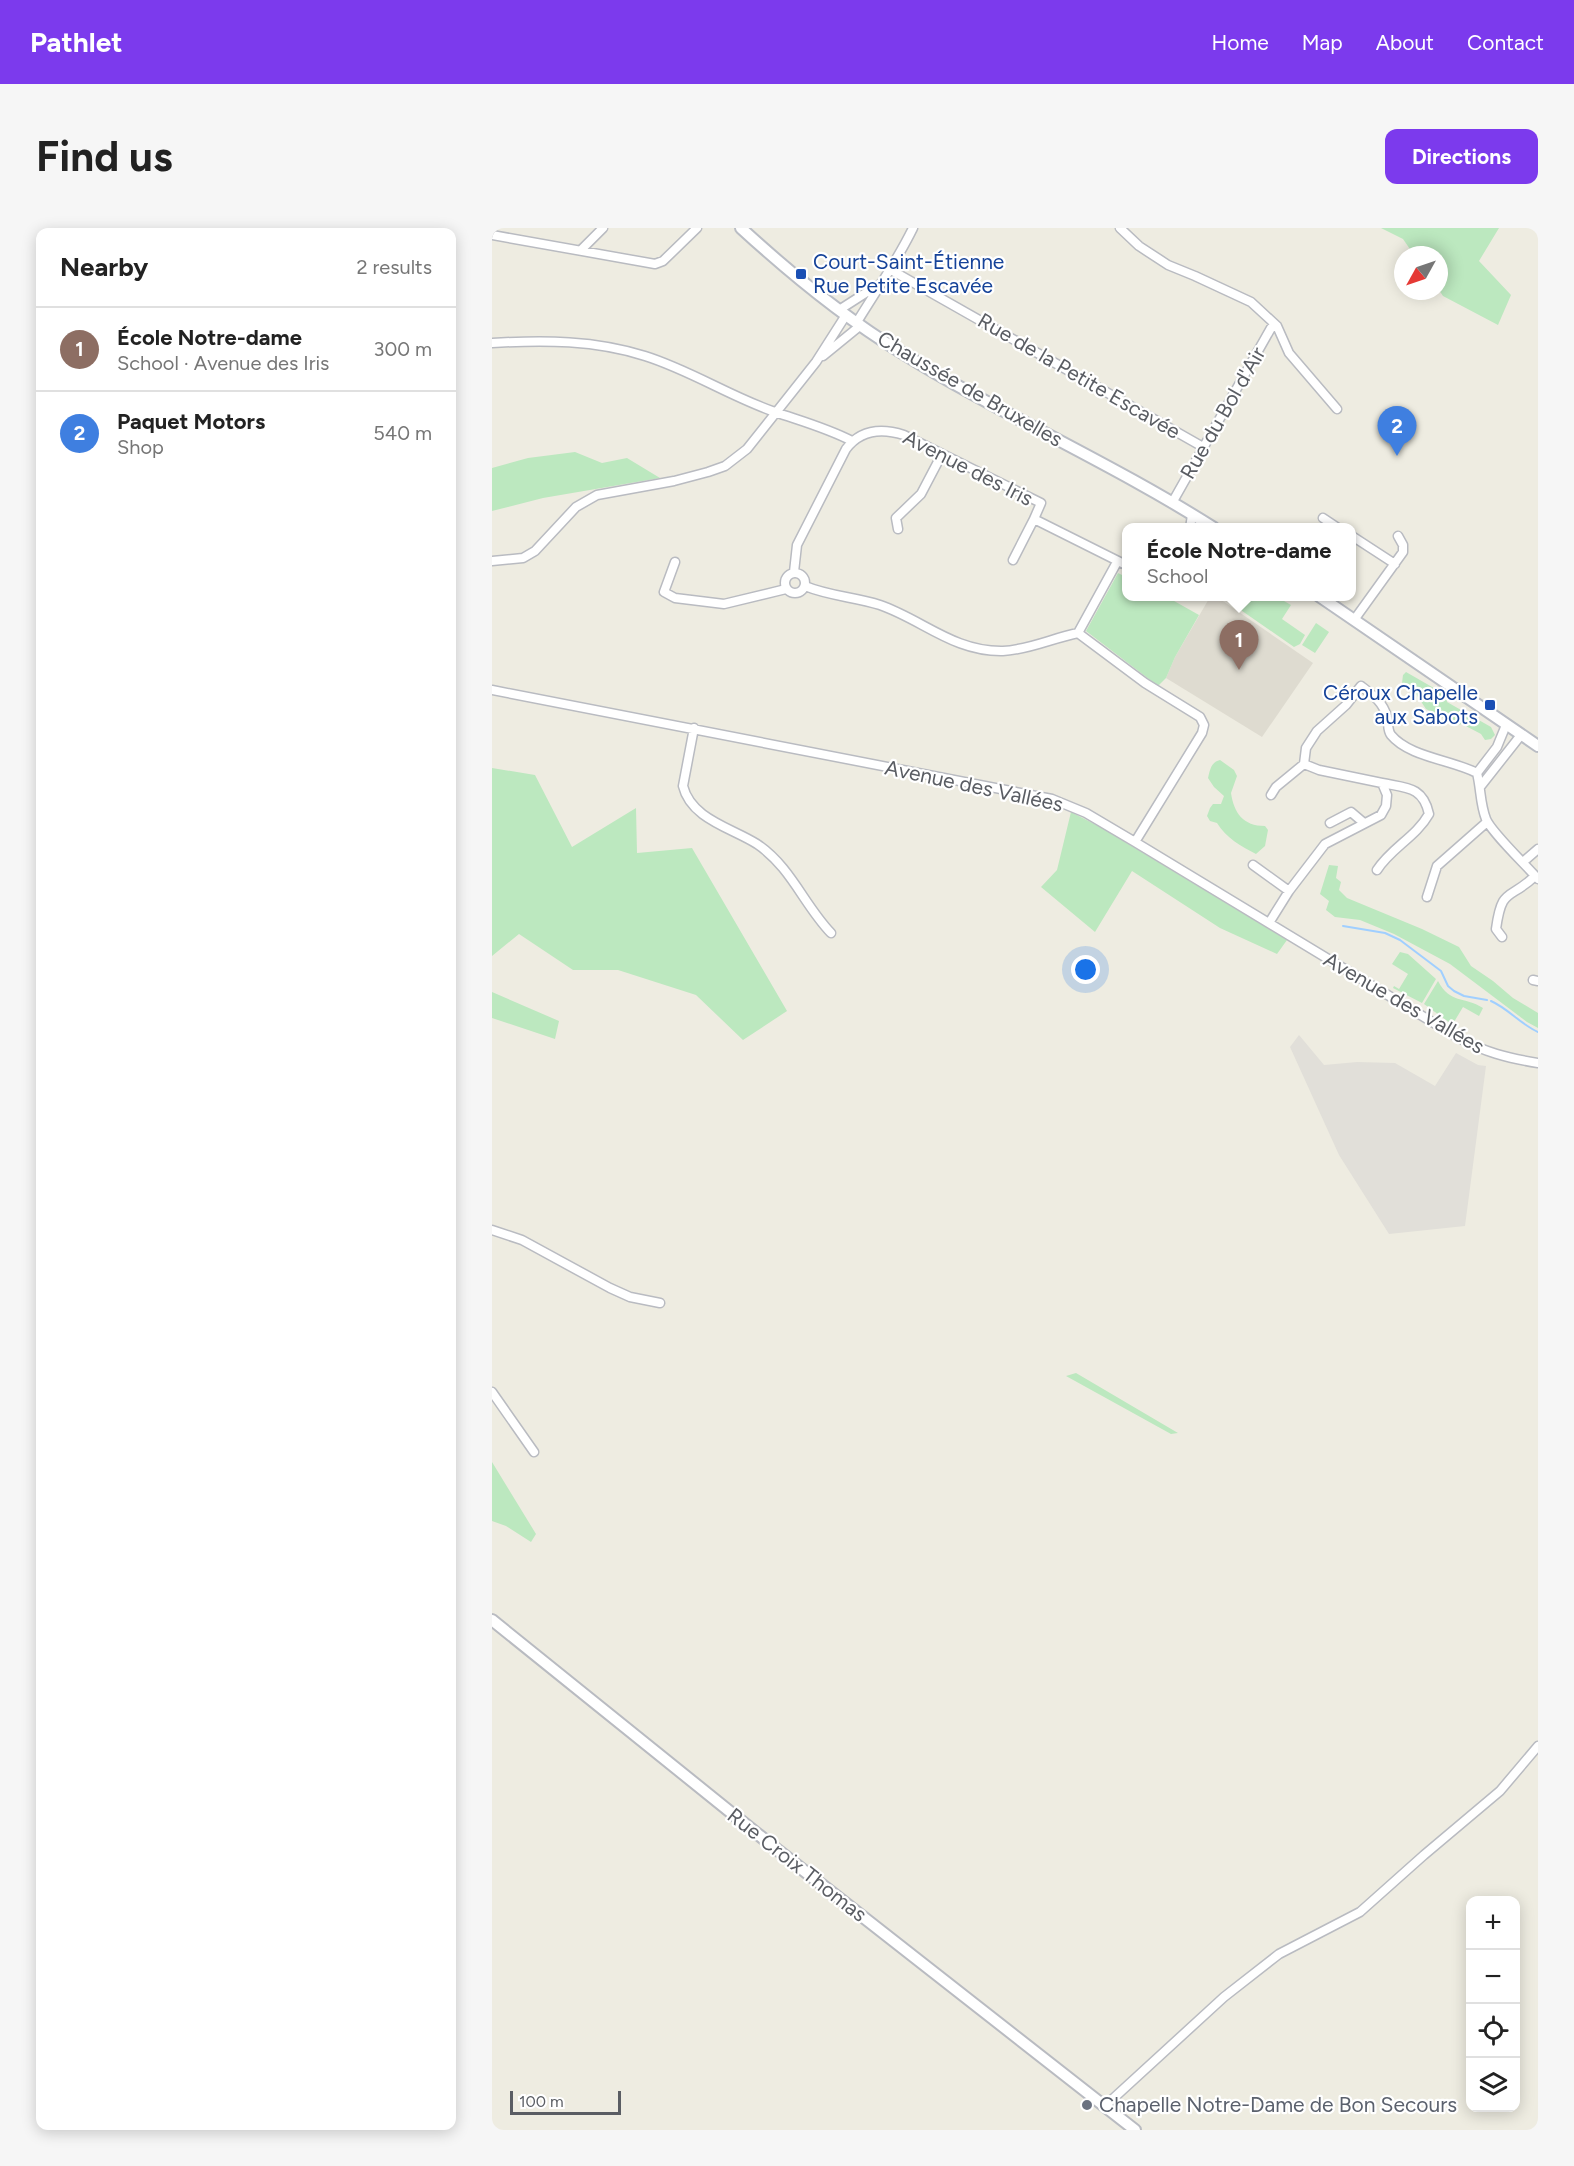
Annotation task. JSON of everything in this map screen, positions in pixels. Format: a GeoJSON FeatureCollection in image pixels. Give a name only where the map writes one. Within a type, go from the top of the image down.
{"type":"FeatureCollection","features":[{"type":"Feature","properties":{"kind":"street"},"geometry":{"type":"LineString","coordinates":[[582,249],[603,228]]}},
{"type":"Feature","properties":{"kind":"street"},"geometry":{"type":"LineString","coordinates":[[492,235],[582,249],[655,264],[663,261],[696,228]]}},
{"type":"Feature","properties":{"kind":"street","name":"Chaussée de Bruxelles"},"geometry":{"type":"LineString","coordinates":[[741,228],[808,287],[899,351],[1204,523]]}},
{"type":"Feature","properties":{"kind":"street"},"geometry":{"type":"LineString","coordinates":[[816,362],[842,312],[880,283],[891,270],[913,228]]}},
{"type":"Feature","properties":{"kind":"street"},"geometry":{"type":"LineString","coordinates":[[1120,228],[1139,246],[1168,265],[1251,302],[1276,326],[1289,353],[1337,409]]}},
{"type":"Feature","properties":{"kind":"street","name":"Rue de la Petite Escavée"},"geometry":{"type":"LineString","coordinates":[[891,270],[1203,447]]}},
{"type":"Feature","properties":{"kind":"street"},"geometry":{"type":"LineString","coordinates":[[492,561],[516,560],[535,551],[576,507],[597,495],[674,481],[724,466],[747,449],[816,362],[859,324],[880,283]]}},
{"type":"Feature","properties":{"kind":"street","name":"Rue du Bol d'Air"},"geometry":{"type":"LineString","coordinates":[[1172,503],[1271,328],[1276,326]]}},
{"type":"Feature","properties":{"kind":"street"},"geometry":{"type":"LineString","coordinates":[[492,343],[533,340],[584,342],[647,356],[775,412],[852,441],[836,466],[797,545],[794,572]]}},
{"type":"Feature","properties":{"kind":"street","name":"Avenue des Iris"},"geometry":{"type":"LineString","coordinates":[[852,441],[866,432],[888,430],[904,435],[1041,503],[1034,519],[1122,564]]}},
{"type":"Feature","properties":{"kind":"street"},"geometry":{"type":"LineString","coordinates":[[897,529],[896,518],[921,494],[942,454]]}},
{"type":"Feature","properties":{"kind":"street"},"geometry":{"type":"LineString","coordinates":[[1191,523],[1192,515]]}},
{"type":"Feature","properties":{"kind":"street"},"geometry":{"type":"LineString","coordinates":[[1323,518],[1330,523]]}},
{"type":"Feature","properties":{"kind":"street"},"geometry":{"type":"LineString","coordinates":[[1013,560],[1034,519]]}},
{"type":"Feature","properties":{"kind":"street"},"geometry":{"type":"LineString","coordinates":[[1354,620],[1403,552],[1403,544],[1398,536]]}},
{"type":"Feature","properties":{"kind":"street"},"geometry":{"type":"LineString","coordinates":[[1356,539],[1395,564]]}},
{"type":"Feature","properties":{"kind":"street"},"geometry":{"type":"LineString","coordinates":[[675,562],[664,592],[675,598],[724,604],[786,589],[797,593],[805,586]]}},
{"type":"Feature","properties":{"kind":"street"},"geometry":{"type":"LineString","coordinates":[[1078,633],[1117,562]]}},
{"type":"Feature","properties":{"kind":"street"},"geometry":{"type":"LineString","coordinates":[[794,572],[803,576],[805,586]]}},
{"type":"Feature","properties":{"kind":"street"},"geometry":{"type":"LineString","coordinates":[[786,589],[786,577],[794,572]]}},
{"type":"Feature","properties":{"kind":"street"},"geometry":{"type":"LineString","coordinates":[[805,586],[816,591],[849,596],[882,606],[961,645],[981,650],[1004,651],[1025,648],[1078,633],[1145,683],[1200,717],[1204,725],[1202,733],[1135,842]]}},
{"type":"Feature","properties":{"kind":"street"},"geometry":{"type":"LineString","coordinates":[[1325,601],[1538,746]]}},
{"type":"Feature","properties":{"kind":"street"},"geometry":{"type":"LineString","coordinates":[[1271,795],[1276,787],[1304,764],[1306,748],[1317,731],[1346,705],[1361,686],[1378,699],[1387,716],[1389,733],[1402,745],[1464,766],[1477,773]]}},
{"type":"Feature","properties":{"kind":"street","name":"Avenue des Vallées"},"geometry":{"type":"LineString","coordinates":[[492,690],[1052,799],[1086,813],[1485,1052],[1538,1063]]}},
{"type":"Feature","properties":{"kind":"street"},"geometry":{"type":"LineString","coordinates":[[1502,937],[1496,929],[1499,906],[1506,895],[1537,878],[1487,822],[1481,804],[1477,773],[1497,747],[1506,724]]}},
{"type":"Feature","properties":{"kind":"street"},"geometry":{"type":"LineString","coordinates":[[694,728],[683,786],[685,795],[694,807],[708,817],[757,844],[772,856],[795,882],[809,907],[831,933]]}},
{"type":"Feature","properties":{"kind":"street"},"geometry":{"type":"LineString","coordinates":[[1480,788],[1521,735]]}},
{"type":"Feature","properties":{"kind":"street"},"geometry":{"type":"LineString","coordinates":[[1304,764],[1318,770],[1417,791],[1426,801],[1429,814],[1422,826],[1383,860],[1377,870]]}},
{"type":"Feature","properties":{"kind":"street"},"geometry":{"type":"LineString","coordinates":[[1269,923],[1289,891],[1325,844],[1381,815],[1386,806],[1387,795],[1382,783]]}},
{"type":"Feature","properties":{"kind":"street"},"geometry":{"type":"LineString","coordinates":[[1330,823],[1351,812],[1364,823]]}},
{"type":"Feature","properties":{"kind":"street"},"geometry":{"type":"LineString","coordinates":[[1427,897],[1437,866],[1487,822]]}},
{"type":"Feature","properties":{"kind":"street"},"geometry":{"type":"LineString","coordinates":[[1523,862],[1538,849]]}},
{"type":"Feature","properties":{"kind":"street"},"geometry":{"type":"LineString","coordinates":[[1253,865],[1289,891]]}},
{"type":"Feature","properties":{"kind":"street"},"geometry":{"type":"LineString","coordinates":[[492,1230],[522,1240],[620,1293],[660,1303]]}},
{"type":"Feature","properties":{"kind":"street"},"geometry":{"type":"LineString","coordinates":[[492,1392],[534,1452]]}},
{"type":"Feature","properties":{"kind":"street","name":"Rue Croix Thomas"},"geometry":{"type":"LineString","coordinates":[[492,1620],[775,1848],[1135,2130]]}},
{"type":"Feature","properties":{"kind":"street"},"geometry":{"type":"LineString","coordinates":[[1105,2106],[1224,1997],[1279,1954],[1360,1912],[1500,1791],[1538,1746]]}},
{"type":"Feature","properties":{"kind":"shaded area"},"geometry":{"type":"Polygon","coordinates":[[[1208,601],[1223,601],[1313,663],[1262,737],[1166,678],[1175,657],[1208,601]]]}},
{"type":"Feature","properties":{"kind":"shaded area"},"geometry":{"type":"Polygon","coordinates":[[[1299,1035],[1324,1065],[1357,1062],[1395,1063],[1435,1086],[1456,1053],[1478,1065],[1486,1066],[1465,1226],[1389,1234],[1339,1155],[1290,1047],[1299,1035]]]}},
{"type":"Feature","properties":{"kind":"green space"},"geometry":{"type":"Polygon","coordinates":[[[1381,228],[1499,228],[1479,261],[1511,295],[1498,325],[1448,299],[1448,246],[1408,246],[1403,239],[1381,228]]]}},
{"type":"Feature","properties":{"kind":"green space"},"geometry":{"type":"Polygon","coordinates":[[[575,452],[602,463],[627,458],[660,478],[543,498],[492,511],[492,468],[528,458],[575,452]]]}},
{"type":"Feature","properties":{"kind":"green space"},"geometry":{"type":"Polygon","coordinates":[[[1118,573],[1122,575],[1122,601],[1174,601],[1199,615],[1166,678],[1158,686],[1086,631],[1118,573]]]}},
{"type":"Feature","properties":{"kind":"green space"},"geometry":{"type":"Polygon","coordinates":[[[1228,601],[1284,601],[1291,605],[1282,619],[1305,635],[1300,644],[1294,647],[1228,601]]]}},
{"type":"Feature","properties":{"kind":"green space"},"geometry":{"type":"Polygon","coordinates":[[[1316,623],[1329,632],[1315,653],[1302,645],[1316,623]]]}},
{"type":"Feature","properties":{"kind":"green space"},"geometry":{"type":"Polygon","coordinates":[[[1406,672],[1446,695],[1447,702],[1491,727],[1495,735],[1485,740],[1481,734],[1462,724],[1457,725],[1426,709],[1414,691],[1402,683],[1406,672]]]}},
{"type":"Feature","properties":{"kind":"green space"},"geometry":{"type":"Polygon","coordinates":[[[1220,760],[1234,770],[1237,776],[1231,793],[1237,812],[1245,821],[1265,826],[1268,830],[1265,846],[1256,854],[1234,841],[1207,816],[1213,804],[1221,804],[1224,796],[1208,778],[1213,764],[1220,760]]]}},
{"type":"Feature","properties":{"kind":"green space"},"geometry":{"type":"Polygon","coordinates":[[[492,768],[535,775],[572,847],[636,808],[637,853],[692,848],[787,1011],[743,1040],[696,995],[618,970],[573,970],[519,934],[492,956],[492,768]]]}},
{"type":"Feature","properties":{"kind":"green space"},"geometry":{"type":"Polygon","coordinates":[[[1071,812],[1102,828],[1287,940],[1277,954],[1220,928],[1132,871],[1095,932],[1041,887],[1057,870],[1071,812]]]}},
{"type":"Feature","properties":{"kind":"green space"},"geometry":{"type":"Polygon","coordinates":[[[1329,865],[1338,866],[1336,878],[1341,882],[1339,890],[1347,898],[1459,947],[1471,966],[1513,998],[1538,1013],[1538,1028],[1450,964],[1394,934],[1360,920],[1335,917],[1326,910],[1329,901],[1320,894],[1329,865]]]}},
{"type":"Feature","properties":{"kind":"green space"},"geometry":{"type":"Polygon","coordinates":[[[1400,952],[1408,954],[1436,979],[1422,1003],[1393,988],[1394,986],[1399,989],[1408,974],[1392,964],[1400,952]]]}},
{"type":"Feature","properties":{"kind":"green space"},"geometry":{"type":"Polygon","coordinates":[[[1438,981],[1447,993],[1483,1008],[1479,1016],[1463,1007],[1454,1022],[1459,1025],[1457,1028],[1424,1004],[1438,981]]]}},
{"type":"Feature","properties":{"kind":"green space"},"geometry":{"type":"Polygon","coordinates":[[[492,992],[559,1021],[555,1039],[492,1018],[492,992]]]}},
{"type":"Feature","properties":{"kind":"green space"},"geometry":{"type":"Polygon","coordinates":[[[1076,1373],[1178,1433],[1171,1434],[1066,1376],[1076,1373]]]}},
{"type":"Feature","properties":{"kind":"green space"},"geometry":{"type":"Polygon","coordinates":[[[492,1462],[536,1534],[531,1542],[506,1526],[492,1521],[492,1462]]]}},
{"type":"Feature","properties":{"kind":"waterway"},"geometry":{"type":"LineString","coordinates":[[1343,926],[1385,933],[1400,940],[1441,971],[1448,986],[1454,991],[1464,996],[1487,1000]]}},
{"type":"Feature","properties":{"kind":"waterway"},"geometry":{"type":"LineString","coordinates":[[1491,1001],[1538,1032]]}},
{"type":"Feature","properties":{"kind":"place","name":"Court-Saint-Étienne Rue Petite Escavée"},"geometry":{"type":"Point","coordinates":[801,274]}},
{"type":"Feature","properties":{"kind":"place","name":"Paquet Motors"},"geometry":{"type":"Point","coordinates":[1397,456]}},
{"type":"Feature","properties":{"kind":"place","name":"École Notre-dame"},"geometry":{"type":"Point","coordinates":[1239,670]}},
{"type":"Feature","properties":{"kind":"place","name":"Céroux Chapelle aux Sabots"},"geometry":{"type":"Point","coordinates":[1490,705]}},
{"type":"Feature","properties":{"kind":"place","name":"Chapelle Notre-Dame de Bon Secours"},"geometry":{"type":"Point","coordinates":[1087,2105]}}]}
